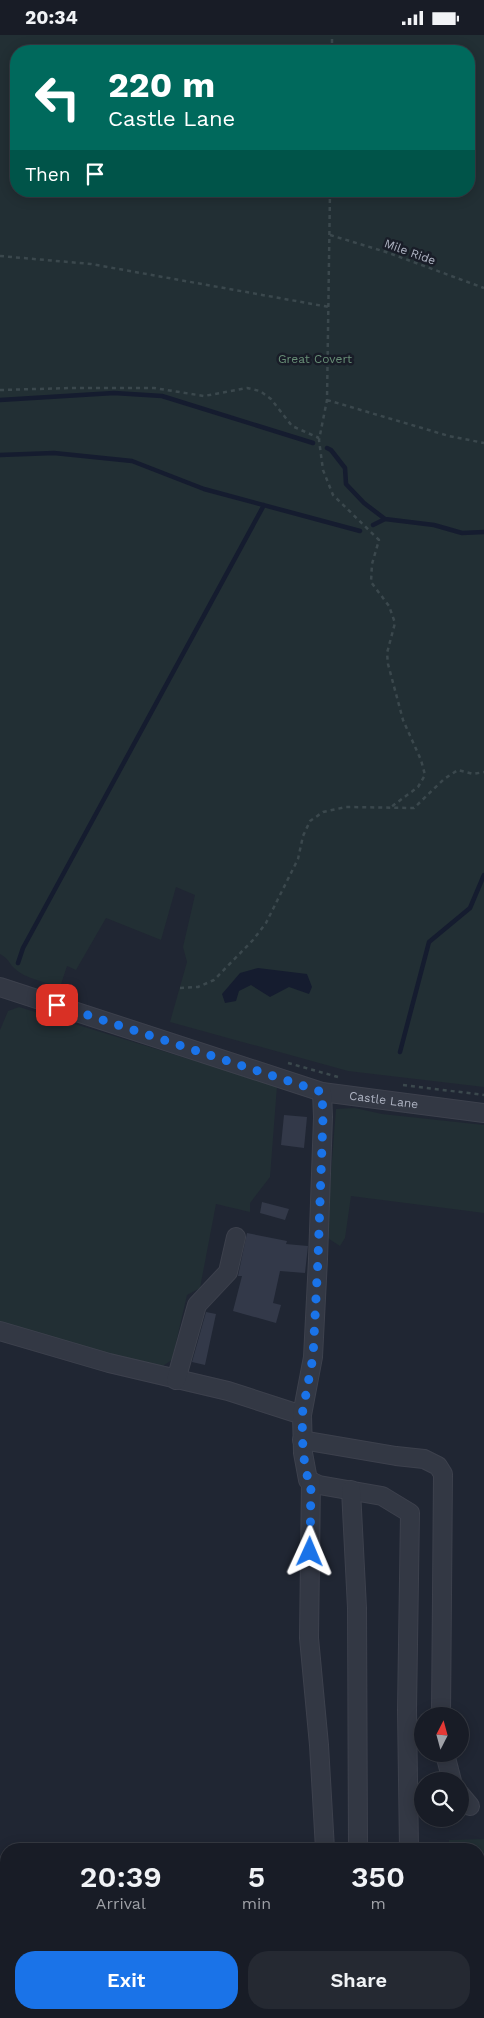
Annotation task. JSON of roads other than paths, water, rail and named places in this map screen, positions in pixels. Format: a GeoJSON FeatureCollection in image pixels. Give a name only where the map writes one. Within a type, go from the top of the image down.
{"type":"FeatureCollection","features":[{"type":"Feature","properties":{"kind":"street","name":"Castle Lane"},"geometry":{"type":"LineString","coordinates":[[0,987],[322,1092],[484,1113]]}},
{"type":"Feature","properties":{"kind":"street"},"geometry":{"type":"LineString","coordinates":[[322,1092],[319,1249],[313,1347],[302,1415],[304,1467],[308,1480],[319,1485],[382,1496],[410,1513],[407,1710],[410,1843]]}},
{"type":"Feature","properties":{"kind":"street"},"geometry":{"type":"LineString","coordinates":[[176,1380],[197,1305],[228,1272],[236,1237]]}},
{"type":"Feature","properties":{"kind":"street"},"geometry":{"type":"LineString","coordinates":[[0,1331],[109,1363],[228,1391],[302,1415]]}},
{"type":"Feature","properties":{"kind":"street"},"geometry":{"type":"LineString","coordinates":[[302,1440],[424,1459],[438,1466],[443,1474],[441,1707]]}},
{"type":"Feature","properties":{"kind":"street"},"geometry":{"type":"LineString","coordinates":[[311,1481],[309,1638],[319,1745],[325,1843]]}},
{"type":"Feature","properties":{"kind":"street"},"geometry":{"type":"LineString","coordinates":[[351,1490],[357,1608],[358,1843]]}},
{"type":"Feature","properties":{"kind":"water"},"geometry":{"type":"Polygon","coordinates":[[[258,968],[307,974],[312,987],[309,994],[289,987],[270,997],[251,985],[239,991],[236,1001],[225,1003],[222,994],[240,973],[258,968]]]}},
{"type":"Feature","properties":{"kind":"waterway"},"geometry":{"type":"LineString","coordinates":[[0,400],[114,393],[162,396],[313,443]]}},
{"type":"Feature","properties":{"kind":"waterway"},"geometry":{"type":"LineString","coordinates":[[327,448],[331,450],[345,468],[346,484],[364,503],[385,519]]}},
{"type":"Feature","properties":{"kind":"waterway"},"geometry":{"type":"LineString","coordinates":[[0,455],[54,453],[132,461],[204,489],[360,531]]}},
{"type":"Feature","properties":{"kind":"waterway"},"geometry":{"type":"LineString","coordinates":[[18,963],[23,948],[264,505]]}},
{"type":"Feature","properties":{"kind":"waterway"},"geometry":{"type":"LineString","coordinates":[[373,525],[385,519],[434,525],[462,533],[484,532]]}},
{"type":"Feature","properties":{"kind":"waterway"},"geometry":{"type":"LineString","coordinates":[[400,1052],[429,942],[470,908],[484,875]]}},
{"type":"Feature","properties":{"kind":"park label","name":"Great Covert"},"geometry":{"type":"Point","coordinates":[315,359]}}]}
